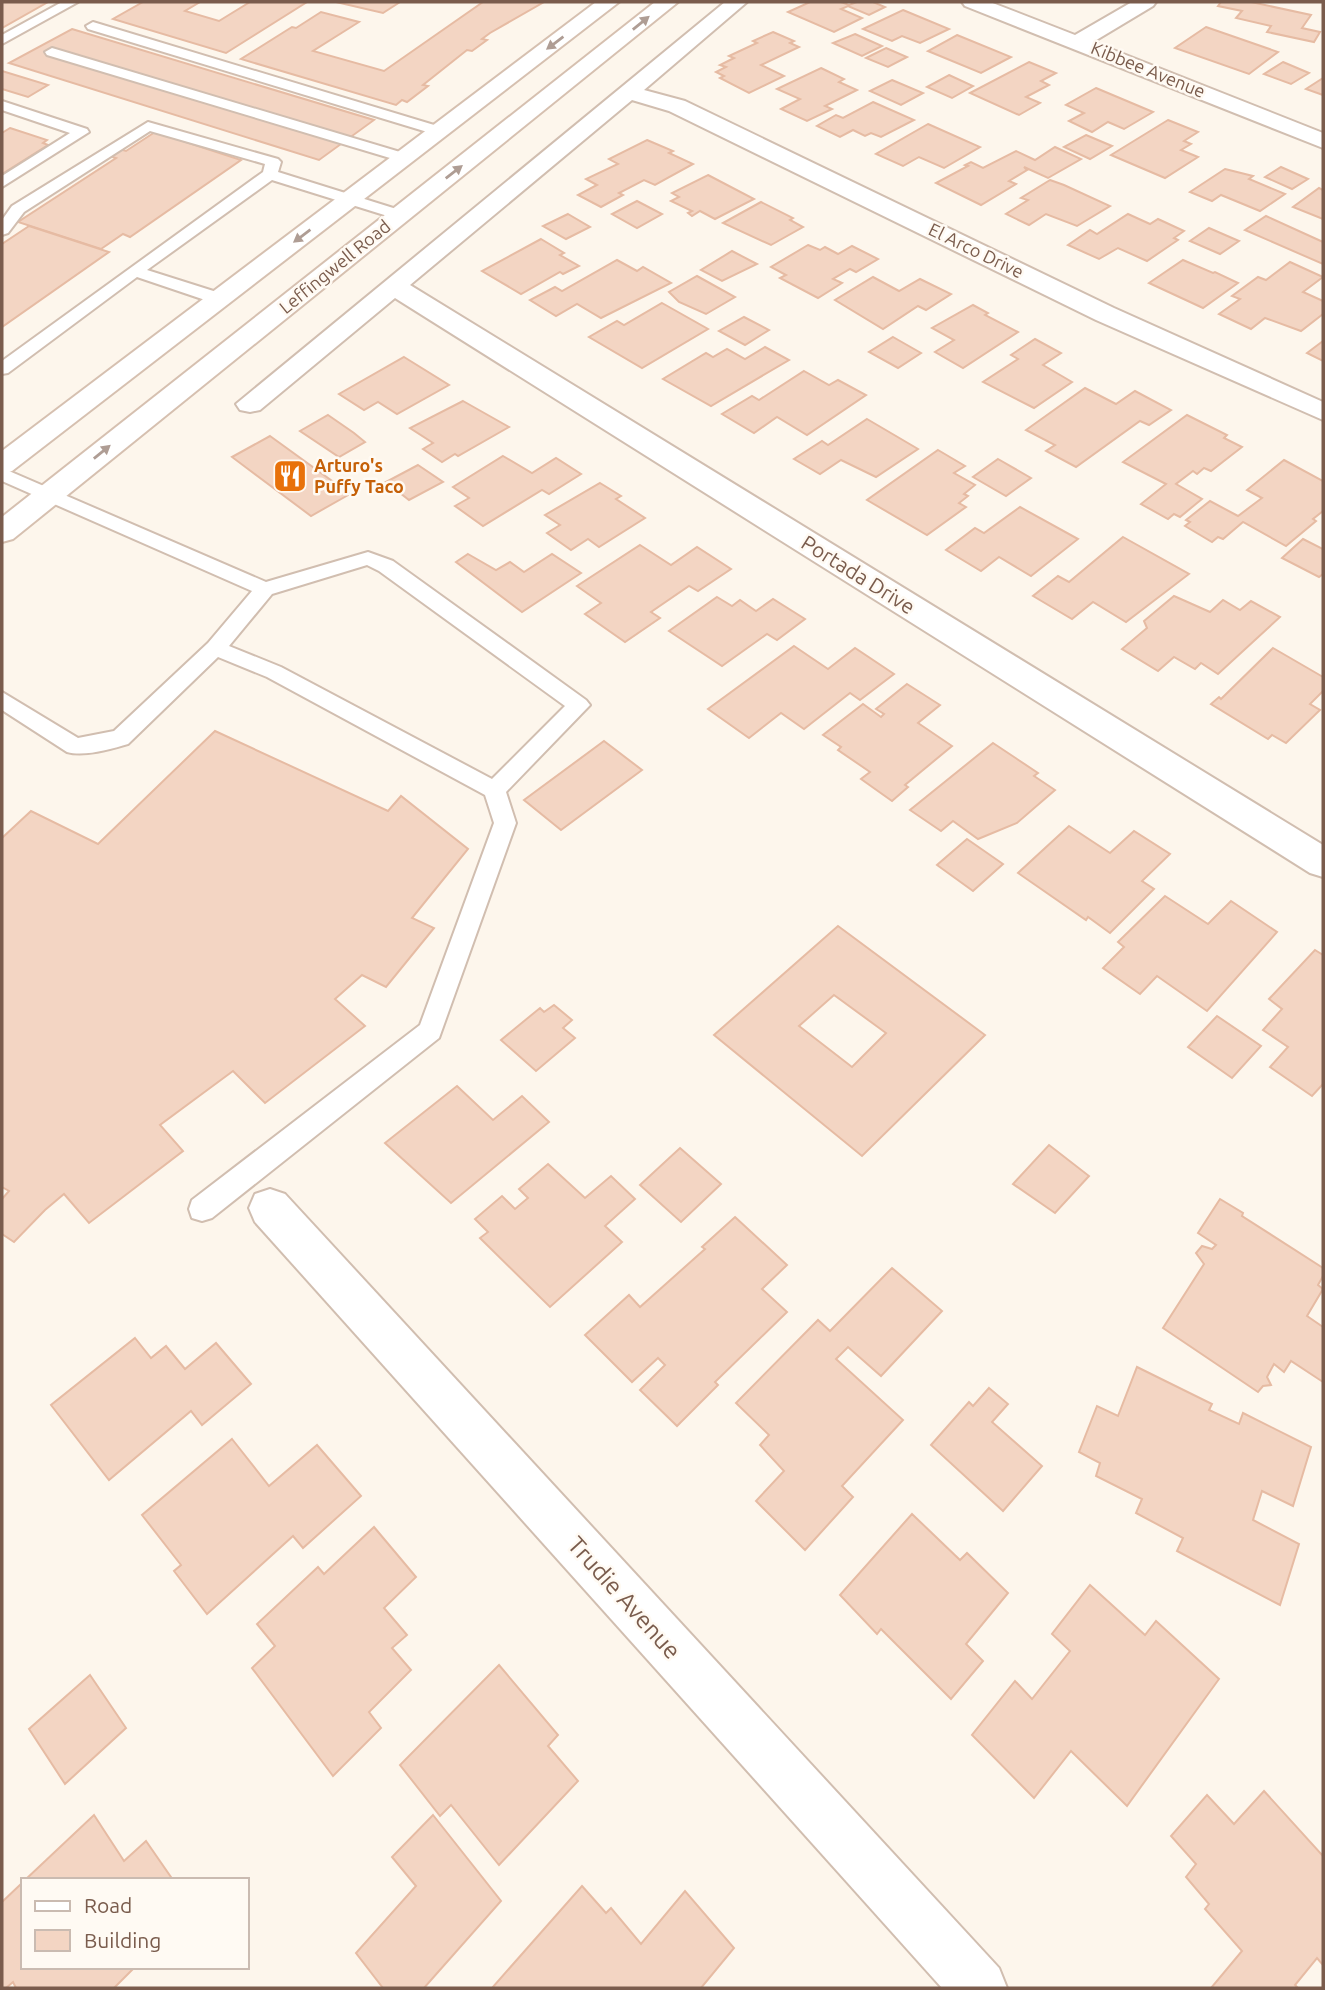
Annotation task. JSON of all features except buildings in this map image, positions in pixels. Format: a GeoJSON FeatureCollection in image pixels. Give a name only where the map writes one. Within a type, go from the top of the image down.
{"type":"FeatureCollection","features":[{"type":"Feature","properties":{"kind":"street"},"geometry":{"type":"LineString","coordinates":[[2,465],[609,2]]}},
{"type":"Feature","properties":{"kind":"street","name":"Leffingwell Road"},"geometry":{"type":"LineString","coordinates":[[2,532],[668,2]]}},
{"type":"Feature","properties":{"kind":"street"},"geometry":{"type":"LineString","coordinates":[[250,404],[737,2]]}},
{"type":"Feature","properties":{"kind":"street","name":"Kibbee Avenue"},"geometry":{"type":"LineString","coordinates":[[972,2],[1323,141]]}},
{"type":"Feature","properties":{"kind":"street"},"geometry":{"type":"LineString","coordinates":[[1078,42],[1146,2]]}},
{"type":"Feature","properties":{"kind":"street","name":"El Arco Drive"},"geometry":{"type":"LineString","coordinates":[[628,92],[677,106],[1105,314],[1323,412]]}},
{"type":"Feature","properties":{"kind":"street","name":"Portada Drive"},"geometry":{"type":"LineString","coordinates":[[394,286],[1323,863]]}},
{"type":"Feature","properties":{"kind":"street","name":"Trudie Avenue"},"geometry":{"type":"LineString","coordinates":[[270,1208],[979,1988]]}},
{"type":"Feature","properties":{"kind":"lane"},"geometry":{"type":"LineString","coordinates":[[2,40],[71,2]]}},
{"type":"Feature","properties":{"kind":"lane"},"geometry":{"type":"LineString","coordinates":[[93,26],[439,131]]}},
{"type":"Feature","properties":{"kind":"lane"},"geometry":{"type":"LineString","coordinates":[[52,52],[405,158]]}},
{"type":"Feature","properties":{"kind":"lane"},"geometry":{"type":"LineString","coordinates":[[2,105],[82,132],[2,182]]}},
{"type":"Feature","properties":{"kind":"lane"},"geometry":{"type":"LineString","coordinates":[[2,230],[18,209],[148,126],[273,162],[270,174],[2,369]]}},
{"type":"Feature","properties":{"kind":"lane"},"geometry":{"type":"LineString","coordinates":[[270,174],[400,215]]}},
{"type":"Feature","properties":{"kind":"lane"},"geometry":{"type":"LineString","coordinates":[[135,271],[220,299]]}},
{"type":"Feature","properties":{"kind":"lane"},"geometry":{"type":"LineString","coordinates":[[2,474],[265,589]]}},
{"type":"Feature","properties":{"kind":"lane"},"geometry":{"type":"LineString","coordinates":[[2,700],[75,746],[120,738],[215,648],[265,589],[369,558],[386,566],[579,705],[494,790]]}},
{"type":"Feature","properties":{"kind":"lane"},"geometry":{"type":"LineString","coordinates":[[202,1209],[430,1031],[505,823],[494,790],[274,673],[215,648]]}},
{"type":"Feature","properties":{"kind":"place","name":"Arturo's Puffy Taco"},"geometry":{"type":"Point","coordinates":[290,476]}}]}
